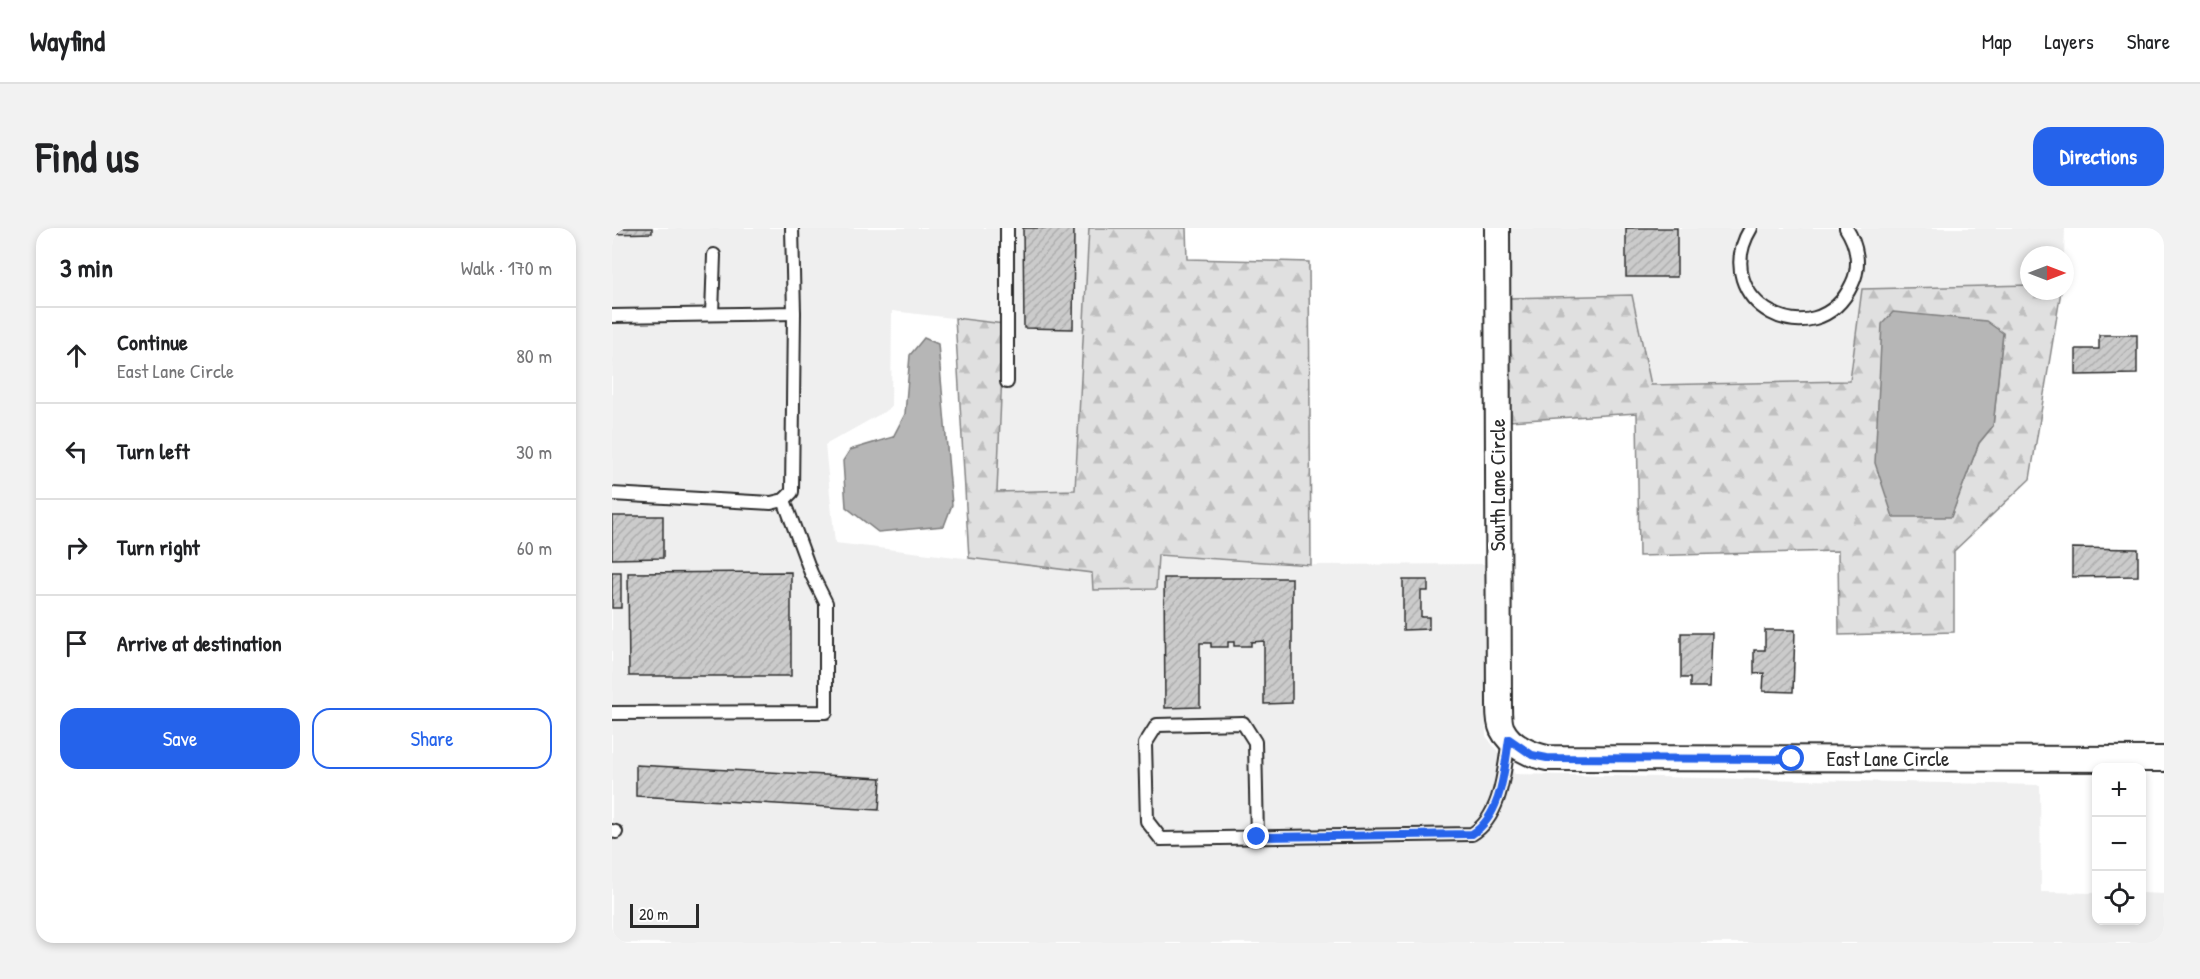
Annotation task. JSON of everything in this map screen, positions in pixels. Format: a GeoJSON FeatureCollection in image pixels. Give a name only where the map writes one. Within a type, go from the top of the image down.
{"type":"FeatureCollection","features":[{"type":"Feature","properties":{"kind":"street","name":"South Lane Circle"},"geometry":{"type":"LineString","coordinates":[[1497,228],[1498,705],[1501,728],[1509,739]]}},
{"type":"Feature","properties":{"kind":"street","name":"East Lane Circle"},"geometry":{"type":"LineString","coordinates":[[1509,739],[1532,755],[1547,758],[2164,759]]}},
{"type":"Feature","properties":{"kind":"lane"},"geometry":{"type":"LineString","coordinates":[[612,494],[771,503],[784,500],[792,492],[794,313],[792,228]]}},
{"type":"Feature","properties":{"kind":"lane"},"geometry":{"type":"LineString","coordinates":[[1006,228],[1007,382]]}},
{"type":"Feature","properties":{"kind":"lane"},"geometry":{"type":"LineString","coordinates":[[1751,228],[1740,257],[1742,276],[1749,294],[1762,308],[1778,317],[1796,321],[1815,319],[1833,310],[1847,296],[1855,278],[1857,258],[1853,238],[1846,228]]}},
{"type":"Feature","properties":{"kind":"lane"},"geometry":{"type":"LineString","coordinates":[[712,314],[714,255]]}},
{"type":"Feature","properties":{"kind":"lane"},"geometry":{"type":"LineString","coordinates":[[612,316],[794,313]]}},
{"type":"Feature","properties":{"kind":"lane"},"geometry":{"type":"LineString","coordinates":[[612,713],[826,712],[826,603],[811,573],[784,500]]}},
{"type":"Feature","properties":{"kind":"lane"},"geometry":{"type":"LineString","coordinates":[[1257,837],[1255,742],[1243,723],[1157,725],[1145,744],[1147,821],[1161,839],[1472,834],[1480,829],[1492,813],[1501,787],[1509,739]]}},
{"type":"Feature","properties":{"kind":"shaded area"},"geometry":{"type":"Polygon","coordinates":[[[612,228],[1089,228],[1075,490],[997,492],[1004,324],[892,311],[891,408],[825,445],[835,543],[1093,573],[1093,590],[1157,555],[1311,565],[1485,564],[1486,736],[1515,774],[2040,785],[2041,892],[2092,893],[2092,925],[2146,925],[2146,893],[2164,894],[2164,943],[612,943],[612,228]]]}},
{"type":"Feature","properties":{"kind":"shaded area"},"geometry":{"type":"Polygon","coordinates":[[[1508,228],[2065,228],[2064,246],[2020,246],[2020,285],[1862,289],[1850,381],[1650,385],[1507,298],[1508,228]]]}},
{"type":"Feature","properties":{"kind":"shaded area"},"geometry":{"type":"Polygon","coordinates":[[[1893,312],[1986,321],[2003,333],[1993,426],[1979,443],[1951,517],[1893,517],[1875,463],[1882,324],[1893,312]]]}},
{"type":"Feature","properties":{"kind":"shaded area"},"geometry":{"type":"Polygon","coordinates":[[[924,338],[938,344],[952,505],[944,526],[878,532],[846,507],[843,461],[850,450],[893,437],[905,414],[910,355],[924,338]]]}},
{"type":"Feature","properties":{"kind":"green space"},"geometry":{"type":"Polygon","coordinates":[[[1089,228],[1186,228],[1187,259],[1309,262],[1311,565],[1158,555],[1156,589],[1093,590],[1092,573],[969,558],[955,318],[1004,324],[997,492],[1075,490],[1089,228]]]}},
{"type":"Feature","properties":{"kind":"green space"},"geometry":{"type":"Polygon","coordinates":[[[2020,285],[2020,300],[2060,300],[2030,479],[1954,551],[1954,632],[1839,635],[1838,551],[1639,556],[1637,413],[1508,421],[1507,298],[1632,295],[1651,385],[1850,381],[1862,289],[2020,285]],[[2003,333],[1951,516],[1979,443],[1993,426],[2003,333]]]}},
{"type":"Feature","properties":{"kind":"building"},"geometry":{"type":"Polygon","coordinates":[[[612,228],[652,228],[652,233],[612,234],[612,228]]]}},
{"type":"Feature","properties":{"kind":"building"},"geometry":{"type":"Polygon","coordinates":[[[1023,228],[1074,228],[1073,329],[1024,328],[1023,228]]]}},
{"type":"Feature","properties":{"kind":"building"},"geometry":{"type":"Polygon","coordinates":[[[1626,228],[1677,228],[1677,277],[1626,277],[1626,228]]]}},
{"type":"Feature","properties":{"kind":"building"},"geometry":{"type":"Polygon","coordinates":[[[2099,335],[2137,335],[2137,374],[2076,375],[2076,349],[2099,349],[2099,335]]]}},
{"type":"Feature","properties":{"kind":"building"},"geometry":{"type":"Polygon","coordinates":[[[612,516],[663,516],[663,558],[612,559],[612,516]]]}},
{"type":"Feature","properties":{"kind":"building"},"geometry":{"type":"Polygon","coordinates":[[[2072,548],[2138,549],[2138,576],[2072,577],[2072,548]]]}},
{"type":"Feature","properties":{"kind":"building"},"geometry":{"type":"Polygon","coordinates":[[[612,572],[621,572],[621,608],[612,608],[612,572]]]}},
{"type":"Feature","properties":{"kind":"building"},"geometry":{"type":"Polygon","coordinates":[[[791,572],[791,676],[629,676],[628,573],[791,572]]]}},
{"type":"Feature","properties":{"kind":"building"},"geometry":{"type":"Polygon","coordinates":[[[1164,578],[1292,578],[1292,703],[1264,704],[1264,641],[1251,642],[1251,646],[1234,646],[1234,642],[1228,642],[1228,647],[1211,647],[1211,643],[1200,643],[1200,707],[1165,708],[1164,578]]]}},
{"type":"Feature","properties":{"kind":"building"},"geometry":{"type":"Polygon","coordinates":[[[1403,580],[1428,580],[1428,591],[1421,591],[1421,617],[1429,617],[1429,629],[1403,630],[1403,580]]]}},
{"type":"Feature","properties":{"kind":"building"},"geometry":{"type":"Polygon","coordinates":[[[1765,630],[1795,630],[1793,692],[1763,691],[1764,673],[1754,674],[1754,650],[1765,650],[1765,630]]]}},
{"type":"Feature","properties":{"kind":"building"},"geometry":{"type":"Polygon","coordinates":[[[1681,633],[1712,633],[1710,687],[1690,687],[1690,678],[1681,678],[1681,633]]]}},
{"type":"Feature","properties":{"kind":"building"},"geometry":{"type":"Polygon","coordinates":[[[636,765],[881,778],[879,810],[636,796],[636,765]]]}},
{"type":"Feature","properties":{"kind":"route"},"geometry":{"type":"LineString","coordinates":[[1257,837],[1472,834],[1480,829],[1492,813],[1501,787],[1509,739],[1532,755],[1547,758],[1792,759]]}}]}
